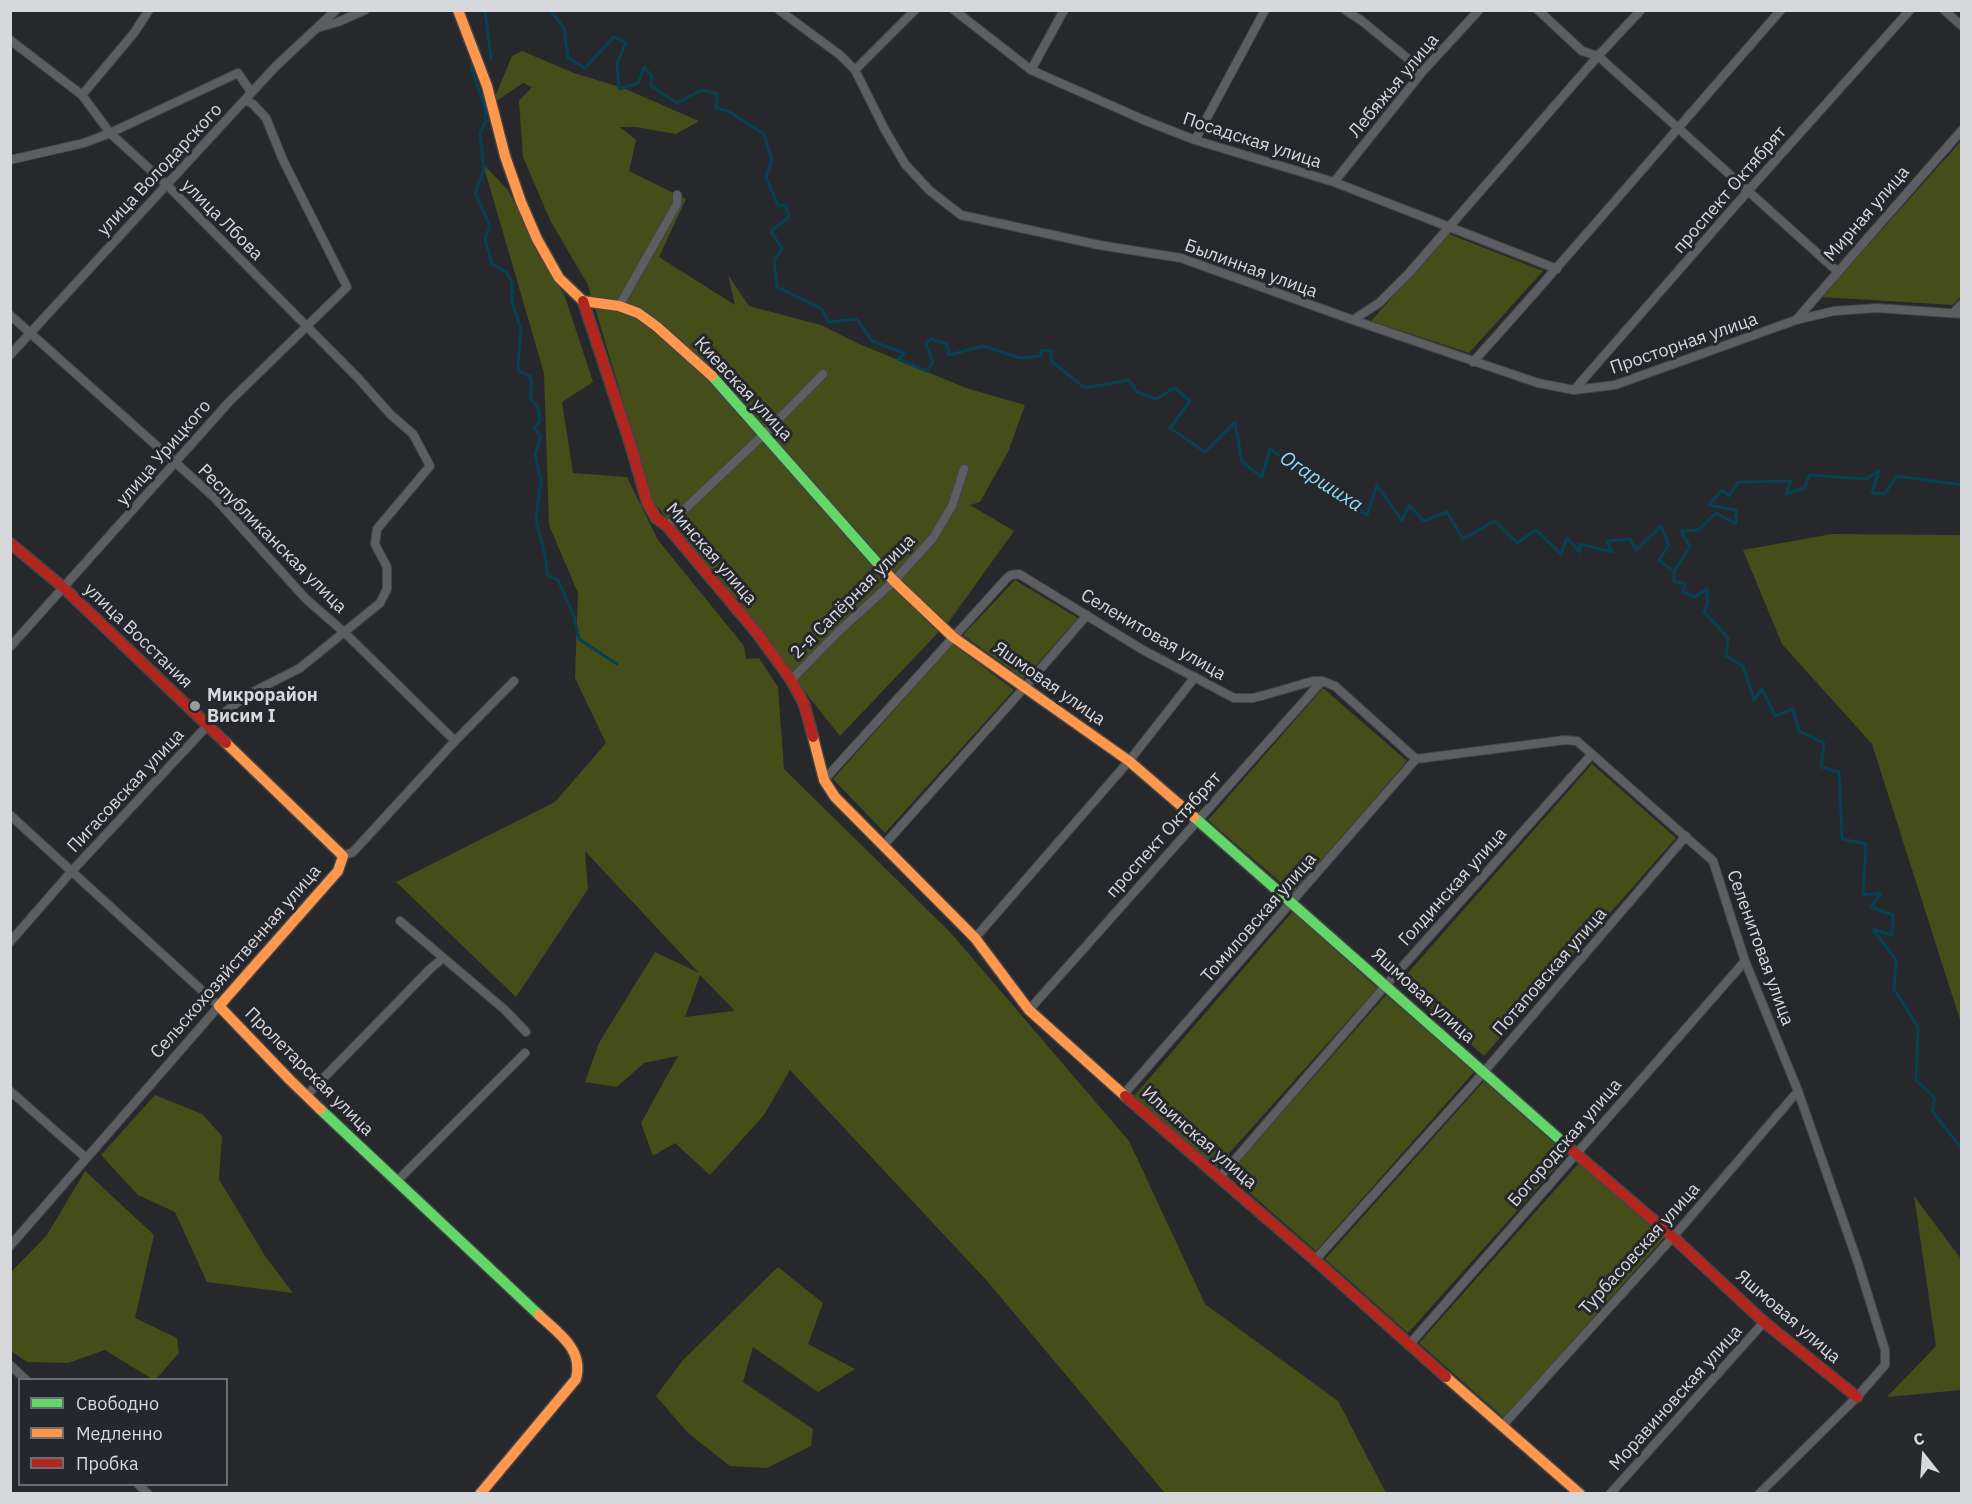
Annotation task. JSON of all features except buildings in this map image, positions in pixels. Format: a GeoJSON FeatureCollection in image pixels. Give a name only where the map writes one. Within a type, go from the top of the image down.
{"type":"FeatureCollection","features":[{"type":"Feature","properties":{"kind":"street"},"geometry":{"type":"LineString","coordinates":[[82,95],[134,33],[149,10]]}},
{"type":"Feature","properties":{"kind":"street"},"geometry":{"type":"LineString","coordinates":[[319,27],[338,22],[365,10]]}},
{"type":"Feature","properties":{"kind":"street"},"geometry":{"type":"LineString","coordinates":[[458,10],[487,86],[521,202],[537,239],[559,278],[583,302]]}},
{"type":"Feature","properties":{"kind":"street","name":"Былинная улица"},"geometry":{"type":"LineString","coordinates":[[779,10],[840,55],[855,70],[904,164],[929,190],[960,215],[1099,245],[1181,258],[1353,320]]}},
{"type":"Feature","properties":{"kind":"street"},"geometry":{"type":"LineString","coordinates":[[855,70],[915,10]]}},
{"type":"Feature","properties":{"kind":"street","name":"Посадская улица"},"geometry":{"type":"LineString","coordinates":[[954,10],[1031,70],[1195,140],[1334,182],[1557,269]]}},
{"type":"Feature","properties":{"kind":"street"},"geometry":{"type":"LineString","coordinates":[[1031,70],[1064,10]]}},
{"type":"Feature","properties":{"kind":"street"},"geometry":{"type":"LineString","coordinates":[[1195,140],[1265,10]]}},
{"type":"Feature","properties":{"kind":"street"},"geometry":{"type":"LineString","coordinates":[[1345,10],[1362,21],[1423,71]]}},
{"type":"Feature","properties":{"kind":"street","name":"Лебяжья улица"},"geometry":{"type":"LineString","coordinates":[[1334,182],[1423,71],[1479,10]]}},
{"type":"Feature","properties":{"kind":"street"},"geometry":{"type":"LineString","coordinates":[[1538,10],[1582,51],[1598,56],[1837,271]]}},
{"type":"Feature","properties":{"kind":"street"},"geometry":{"type":"LineString","coordinates":[[1353,320],[1379,303],[1409,273],[1598,56],[1641,10]]}},
{"type":"Feature","properties":{"kind":"street"},"geometry":{"type":"LineString","coordinates":[[1473,362],[1557,269],[1781,10]]}},
{"type":"Feature","properties":{"kind":"street","name":"проспект Октябрят"},"geometry":{"type":"LineString","coordinates":[[1574,390],[1910,10]]}},
{"type":"Feature","properties":{"kind":"street"},"geometry":{"type":"LineString","coordinates":[[1944,10],[1962,26]]}},
{"type":"Feature","properties":{"kind":"street","name":"улица Володарского"},"geometry":{"type":"LineString","coordinates":[[10,355],[251,92],[333,11]]}},
{"type":"Feature","properties":{"kind":"street","name":"улица Лбова"},"geometry":{"type":"LineString","coordinates":[[10,40],[82,95],[110,133],[167,185],[390,414],[413,434],[430,466]]}},
{"type":"Feature","properties":{"kind":"street"},"geometry":{"type":"LineString","coordinates":[[10,160],[84,143],[238,73],[251,92]]}},
{"type":"Feature","properties":{"kind":"street","name":"улица Урицкого"},"geometry":{"type":"LineString","coordinates":[[10,647],[229,402],[347,287],[283,160],[266,118],[253,104],[245,100]]}},
{"type":"Feature","properties":{"kind":"street","name":"Мирная улица"},"geometry":{"type":"LineString","coordinates":[[1796,320],[1962,130]]}},
{"type":"Feature","properties":{"kind":"street"},"geometry":{"type":"LineString","coordinates":[[619,306],[677,204],[677,195]]}},
{"type":"Feature","properties":{"kind":"street","name":"Киевская улица"},"geometry":{"type":"LineString","coordinates":[[583,302],[619,306],[638,313],[706,369],[894,581],[953,637]]}},
{"type":"Feature","properties":{"kind":"street","name":"Минская улица"},"geometry":{"type":"LineString","coordinates":[[583,302],[630,443],[646,502],[656,518],[667,526],[757,633],[791,680],[804,704],[824,780]]}},
{"type":"Feature","properties":{"kind":"street"},"geometry":{"type":"LineString","coordinates":[[1957,314],[1962,304]]}},
{"type":"Feature","properties":{"kind":"street","name":"Просторная улица"},"geometry":{"type":"LineString","coordinates":[[1353,320],[1538,383],[1574,390],[1615,385],[1796,320],[1834,311],[1877,308],[1957,314]]}},
{"type":"Feature","properties":{"kind":"street","name":"Республиканская улица"},"geometry":{"type":"LineString","coordinates":[[10,315],[214,497],[306,599],[344,632],[455,741]]}},
{"type":"Feature","properties":{"kind":"street"},"geometry":{"type":"LineString","coordinates":[[667,526],[823,374]]}},
{"type":"Feature","properties":{"kind":"street","name":"Пигасовская улица"},"geometry":{"type":"LineString","coordinates":[[10,942],[71,872],[208,725],[249,694],[300,668],[380,603],[387,589],[387,567],[375,544],[377,529],[430,466]]}},
{"type":"Feature","properties":{"kind":"street","name":"2-я Сапёрная улица"},"geometry":{"type":"LineString","coordinates":[[791,680],[839,631],[894,581],[933,538],[952,506],[964,469]]}},
{"type":"Feature","properties":{"kind":"street","name":"улица Восстания"},"geometry":{"type":"LineString","coordinates":[[10,543],[64,588],[343,856]]}},
{"type":"Feature","properties":{"kind":"street","name":"Селенитовая улица"},"geometry":{"type":"LineString","coordinates":[[953,637],[1006,579],[1011,575],[1019,574],[1143,650],[1234,698],[1265,695],[1313,681],[1322,681]]}},
{"type":"Feature","properties":{"kind":"street"},"geometry":{"type":"LineString","coordinates":[[882,846],[1087,615]]}},
{"type":"Feature","properties":{"kind":"street"},"geometry":{"type":"LineString","coordinates":[[824,780],[953,637]]}},
{"type":"Feature","properties":{"kind":"street","name":"Яшмовая улица"},"geometry":{"type":"LineString","coordinates":[[953,637],[1129,761],[1577,1153],[1764,1322],[1857,1397]]}},
{"type":"Feature","properties":{"kind":"street"},"geometry":{"type":"LineString","coordinates":[[975,938],[1129,761],[1195,678]]}},
{"type":"Feature","properties":{"kind":"street","name":"Сельскохозяйственная улица"},"geometry":{"type":"LineString","coordinates":[[10,1246],[338,871],[343,856],[353,852],[455,741],[514,681]]}},
{"type":"Feature","properties":{"kind":"street"},"geometry":{"type":"LineString","coordinates":[[1322,681],[1335,686],[1416,759]]}},
{"type":"Feature","properties":{"kind":"street","name":"проспект Октябрят"},"geometry":{"type":"LineString","coordinates":[[1029,1010],[1322,681]]}},
{"type":"Feature","properties":{"kind":"street","name":"Селенитовая улица"},"geometry":{"type":"LineString","coordinates":[[1416,759],[1565,740],[1577,741],[1713,861],[1745,961],[1798,1091],[1858,1263],[1885,1350],[1885,1365],[1857,1397]]}},
{"type":"Feature","properties":{"kind":"street","name":"Голдинская улица"},"geometry":{"type":"LineString","coordinates":[[1219,1178],[1386,985],[1592,754]]}},
{"type":"Feature","properties":{"kind":"street","name":"Томиловская улица"},"geometry":{"type":"LineString","coordinates":[[1123,1095],[1293,903],[1416,759]]}},
{"type":"Feature","properties":{"kind":"street","name":"Ильинская улица"},"geometry":{"type":"LineString","coordinates":[[824,780],[835,797],[975,938],[1029,1010],[1123,1095],[1315,1260],[1580,1494]]}},
{"type":"Feature","properties":{"kind":"street","name":"Пролетарская улица"},"geometry":{"type":"LineString","coordinates":[[10,815],[219,1006],[307,1095],[572,1346],[578,1357],[579,1369],[576,1379],[480,1494]]}},
{"type":"Feature","properties":{"kind":"street","name":"Потаповская улица"},"geometry":{"type":"LineString","coordinates":[[1315,1260],[1483,1073],[1686,836]]}},
{"type":"Feature","properties":{"kind":"street"},"geometry":{"type":"LineString","coordinates":[[400,921],[505,1010],[526,1032]]}},
{"type":"Feature","properties":{"kind":"street"},"geometry":{"type":"LineString","coordinates":[[307,1095],[443,958]]}},
{"type":"Feature","properties":{"kind":"street","name":"Богородская улица"},"geometry":{"type":"LineString","coordinates":[[1409,1345],[1745,961]]}},
{"type":"Feature","properties":{"kind":"street"},"geometry":{"type":"LineString","coordinates":[[397,1181],[525,1053]]}},
{"type":"Feature","properties":{"kind":"street"},"geometry":{"type":"LineString","coordinates":[[10,1091],[86,1158]]}},
{"type":"Feature","properties":{"kind":"street","name":"Турбасовская улица"},"geometry":{"type":"LineString","coordinates":[[1503,1425],[1672,1237],[1798,1091]]}},
{"type":"Feature","properties":{"kind":"street","name":"Моравиновская улица"},"geometry":{"type":"LineString","coordinates":[[1610,1494],[1764,1322]]}},
{"type":"Feature","properties":{"kind":"street"},"geometry":{"type":"LineString","coordinates":[[10,1365],[24,1378]]}},
{"type":"Feature","properties":{"kind":"street"},"geometry":{"type":"LineString","coordinates":[[1759,1494],[1857,1397]]}},
{"type":"Feature","properties":{"kind":"green space"},"geometry":{"type":"Polygon","coordinates":[[[522,51],[574,73],[623,88],[699,121],[676,134],[636,127],[620,127],[636,140],[629,171],[686,199],[659,257],[735,305],[728,275],[749,306],[821,325],[857,343],[966,388],[1025,405],[1008,452],[980,502],[970,505],[1014,531],[950,620],[840,736],[653,501],[588,285],[550,220],[523,157],[519,101],[532,87],[523,83],[492,104],[512,56],[522,51]]]}},
{"type":"Feature","properties":{"kind":"green space"},"geometry":{"type":"Polygon","coordinates":[[[1961,141],[1962,295],[1953,305],[1822,297],[1961,141]]]}},
{"type":"Feature","properties":{"kind":"green space"},"geometry":{"type":"Polygon","coordinates":[[[483,164],[508,190],[565,297],[593,382],[562,402],[573,473],[627,477],[658,540],[744,646],[746,659],[759,658],[778,687],[784,769],[950,932],[1129,1141],[1205,1304],[1338,1401],[1386,1493],[1165,1493],[988,1282],[790,1070],[764,1115],[710,1175],[675,1143],[653,1156],[641,1123],[678,1056],[644,1063],[617,1087],[585,1082],[599,1043],[655,952],[699,973],[585,851],[588,889],[516,997],[396,882],[555,802],[606,743],[575,678],[578,593],[549,525],[544,373],[483,164]],[[700,975],[685,1017],[733,1011],[700,975]]]}},
{"type":"Feature","properties":{"kind":"green space"},"geometry":{"type":"Polygon","coordinates":[[[1449,234],[1543,271],[1469,353],[1371,321],[1449,234]]]}},
{"type":"Feature","properties":{"kind":"green space"},"geometry":{"type":"Polygon","coordinates":[[[1832,534],[1961,535],[1961,1023],[1872,744],[1782,644],[1743,550],[1832,534]]]}},
{"type":"Feature","properties":{"kind":"green space"},"geometry":{"type":"Polygon","coordinates":[[[1015,580],[1078,618],[1024,679],[963,635],[1015,580]]]}},
{"type":"Feature","properties":{"kind":"green space"},"geometry":{"type":"Polygon","coordinates":[[[953,644],[1014,690],[885,833],[833,779],[953,644]]]}},
{"type":"Feature","properties":{"kind":"green space"},"geometry":{"type":"Polygon","coordinates":[[[1323,688],[1407,761],[1293,893],[1208,820],[1323,688]]]}},
{"type":"Feature","properties":{"kind":"green space"},"geometry":{"type":"Polygon","coordinates":[[[1592,764],[1676,838],[1484,1056],[1400,982],[1592,764]]]}},
{"type":"Feature","properties":{"kind":"green space"},"geometry":{"type":"Polygon","coordinates":[[[1293,911],[1377,988],[1216,1168],[1134,1096],[1293,911]]]}},
{"type":"Feature","properties":{"kind":"green space"},"geometry":{"type":"Polygon","coordinates":[[[1386,995],[1474,1072],[1316,1251],[1228,1174],[1386,995]]]}},
{"type":"Feature","properties":{"kind":"green space"},"geometry":{"type":"Polygon","coordinates":[[[1484,1081],[1567,1155],[1408,1333],[1325,1259],[1484,1081]]]}},
{"type":"Feature","properties":{"kind":"green space"},"geometry":{"type":"Polygon","coordinates":[[[155,1095],[202,1114],[222,1136],[219,1179],[265,1256],[293,1293],[207,1282],[175,1212],[138,1195],[101,1155],[155,1095]]]}},
{"type":"Feature","properties":{"kind":"green space"},"geometry":{"type":"Polygon","coordinates":[[[1579,1163],[1664,1238],[1504,1418],[1419,1343],[1579,1163]]]}},
{"type":"Feature","properties":{"kind":"green space"},"geometry":{"type":"Polygon","coordinates":[[[85,1171],[154,1235],[135,1318],[177,1338],[179,1353],[157,1378],[150,1378],[105,1350],[68,1363],[27,1362],[11,1351],[11,1272],[47,1235],[85,1171]]]}},
{"type":"Feature","properties":{"kind":"green space"},"geometry":{"type":"Polygon","coordinates":[[[1914,1196],[1961,1259],[1961,1390],[1887,1397],[1936,1346],[1914,1196]]]}},
{"type":"Feature","properties":{"kind":"green space"},"geometry":{"type":"Polygon","coordinates":[[[778,1267],[823,1303],[808,1344],[855,1369],[818,1392],[753,1347],[743,1382],[813,1429],[811,1446],[767,1468],[730,1466],[688,1433],[656,1396],[683,1360],[778,1267]]]}},
{"type":"Feature","properties":{"kind":"waterway"},"geometry":{"type":"LineString","coordinates":[[485,10],[491,58]]}},
{"type":"Feature","properties":{"kind":"waterway","name":"Огаршиха"},"geometry":{"type":"LineString","coordinates":[[550,10],[564,28],[568,58],[585,68],[614,37],[626,43],[617,63],[619,89],[638,83],[644,67],[652,76],[651,86],[677,103],[702,90],[717,94],[716,108],[728,111],[764,134],[772,160],[766,177],[778,205],[786,206],[789,217],[771,231],[782,249],[774,260],[777,287],[822,309],[829,322],[857,319],[872,341],[904,353],[898,359],[927,371],[933,362],[926,344],[931,339],[947,344],[949,355],[983,346],[1020,358],[1040,356],[1042,350],[1052,351],[1051,361],[1085,388],[1129,380],[1137,392],[1156,399],[1175,388],[1190,401],[1170,428],[1205,452],[1235,422],[1242,462],[1262,477],[1270,449],[1367,515],[1377,485],[1402,521],[1409,505],[1424,521],[1447,512],[1463,539],[1495,521],[1517,543],[1536,530],[1561,554],[1567,538],[1580,552],[1580,544],[1612,552],[1607,541],[1630,539],[1636,550],[1661,526],[1669,545],[1659,560],[1674,572],[1690,547],[1681,531],[1698,530],[1716,513],[1736,524],[1736,510],[1709,505],[1722,490],[1729,496],[1738,482],[1791,481],[1786,494],[1805,488],[1809,475],[1866,479],[1879,471],[1872,493],[1884,494],[1897,476],[1962,485]]}},
{"type":"Feature","properties":{"kind":"waterway"},"geometry":{"type":"LineString","coordinates":[[474,63],[471,68],[485,108],[486,121],[480,133],[484,170],[475,193],[490,226],[485,239],[492,264],[506,272],[512,282],[512,303],[521,329],[518,367],[519,371],[530,376],[532,388],[530,398],[538,407],[540,421],[534,429],[541,436],[535,454],[541,481],[536,519],[546,560],[547,575],[558,580],[574,616],[579,639],[617,664]]}},
{"type":"Feature","properties":{"kind":"waterway"},"geometry":{"type":"LineString","coordinates":[[1674,572],[1674,581],[1685,584],[1683,592],[1695,597],[1707,589],[1708,604],[1704,612],[1728,638],[1726,656],[1743,666],[1754,700],[1762,689],[1775,716],[1793,709],[1799,731],[1824,743],[1821,767],[1839,772],[1842,839],[1866,844],[1863,895],[1881,893],[1871,907],[1893,915],[1892,935],[1873,929],[1896,960],[1894,989],[1918,1027],[1916,1080],[1935,1098],[1932,1111],[1962,1149]]}},
{"type":"Feature","properties":{"kind":"traffic: fast"},"geometry":{"type":"LineString","coordinates":[[712,376],[880,566]]}},
{"type":"Feature","properties":{"kind":"traffic: fast"},"geometry":{"type":"LineString","coordinates":[[1194,817],[1566,1145]]}},
{"type":"Feature","properties":{"kind":"traffic: fast"},"geometry":{"type":"LineString","coordinates":[[320,1109],[539,1315]]}},
{"type":"Feature","properties":{"kind":"traffic: slow"},"geometry":{"type":"LineString","coordinates":[[458,10],[487,86],[505,156],[521,202],[537,239],[559,278],[583,301],[619,306],[638,313],[712,376]]}},
{"type":"Feature","properties":{"kind":"traffic: slow"},"geometry":{"type":"LineString","coordinates":[[880,566],[953,637],[1129,761],[1194,817]]}},
{"type":"Feature","properties":{"kind":"traffic: slow"},"geometry":{"type":"LineString","coordinates":[[813,737],[824,780],[835,797],[975,938],[1029,1010],[1125,1096]]}},
{"type":"Feature","properties":{"kind":"traffic: slow"},"geometry":{"type":"LineString","coordinates":[[226,743],[343,856],[338,871],[219,1006],[320,1109]]}},
{"type":"Feature","properties":{"kind":"traffic: slow"},"geometry":{"type":"LineString","coordinates":[[480,1494],[576,1379],[577,1368],[573,1350],[561,1335],[539,1315]]}},
{"type":"Feature","properties":{"kind":"traffic: slow"},"geometry":{"type":"LineString","coordinates":[[1446,1377],[1580,1494]]}},
{"type":"Feature","properties":{"kind":"traffic: jam"},"geometry":{"type":"LineString","coordinates":[[583,301],[647,502],[656,518],[667,526],[757,633],[791,680],[804,704],[813,737]]}},
{"type":"Feature","properties":{"kind":"traffic: jam"},"geometry":{"type":"LineString","coordinates":[[10,543],[64,588],[226,743]]}},
{"type":"Feature","properties":{"kind":"traffic: jam"},"geometry":{"type":"LineString","coordinates":[[1125,1096],[1446,1377]]}},
{"type":"Feature","properties":{"kind":"traffic: jam"},"geometry":{"type":"LineString","coordinates":[[1566,1145],[1673,1237],[1764,1322],[1857,1397]]}},
{"type":"Feature","properties":{"kind":"place","name":"Микрорайон Висим I"},"geometry":{"type":"Point","coordinates":[195,706]}}]}
